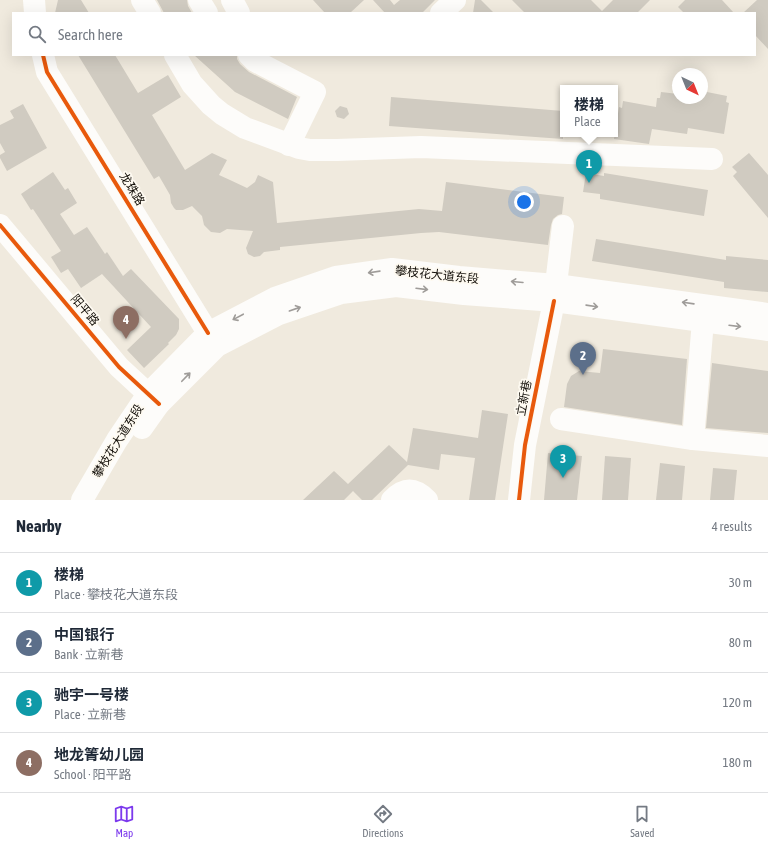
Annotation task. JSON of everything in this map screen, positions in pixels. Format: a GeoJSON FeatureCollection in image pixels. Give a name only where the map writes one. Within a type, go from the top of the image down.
{"type":"FeatureCollection","features":[{"type":"Feature","properties":{"kind":"main road"},"geometry":{"type":"LineString","coordinates":[[34,0],[35,12]]}},
{"type":"Feature","properties":{"kind":"main road"},"geometry":{"type":"LineString","coordinates":[[142,0],[149,12]]}},
{"type":"Feature","properties":{"kind":"main road"},"geometry":{"type":"LineString","coordinates":[[199,0],[206,12]]}},
{"type":"Feature","properties":{"kind":"main road"},"geometry":{"type":"LineString","coordinates":[[232,0],[239,12]]}},
{"type":"Feature","properties":{"kind":"main road"},"geometry":{"type":"LineString","coordinates":[[442,12],[455,0]]}},
{"type":"Feature","properties":{"kind":"main road","name":"龙珠路"},"geometry":{"type":"LineString","coordinates":[[43,56],[47,72],[208,332]]}},
{"type":"Feature","properties":{"kind":"main road"},"geometry":{"type":"LineString","coordinates":[[176,56],[192,84],[210,105],[245,128],[289,145],[317,150],[421,147],[712,158]]}},
{"type":"Feature","properties":{"kind":"main road"},"geometry":{"type":"LineString","coordinates":[[250,56],[255,61],[316,92],[289,145]]}},
{"type":"Feature","properties":{"kind":"main road","name":"阳平路"},"geometry":{"type":"LineString","coordinates":[[0,225],[119,367],[154,399]]}},
{"type":"Feature","properties":{"kind":"main road","name":"立新巷"},"geometry":{"type":"LineString","coordinates":[[519,500],[525,445],[555,293],[564,226]]}},
{"type":"Feature","properties":{"kind":"main road","name":"攀枝花大道东段"},"geometry":{"type":"LineString","coordinates":[[82,500],[117,440],[154,399],[208,332],[275,298],[336,277],[392,269],[459,277],[555,293],[703,321],[768,330]]}},
{"type":"Feature","properties":{"kind":"main road","name":"攀枝花大道东段"},"geometry":{"type":"LineString","coordinates":[[98,500],[154,399],[217,346],[279,314],[341,293],[396,286],[464,294],[555,293],[768,314]]}},
{"type":"Feature","properties":{"kind":"main road"},"geometry":{"type":"LineString","coordinates":[[693,439],[703,321]]}},
{"type":"Feature","properties":{"kind":"main road"},"geometry":{"type":"LineString","coordinates":[[561,419],[693,439],[768,446]]}},
{"type":"Feature","properties":{"kind":"main road"},"geometry":{"type":"LineString","coordinates":[[392,500],[397,494],[410,490],[416,492],[427,500]]}},
{"type":"Feature","properties":{"kind":"building"},"geometry":{"type":"Polygon","coordinates":[[[58,0],[81,0],[88,12],[55,12],[58,0]]]}},
{"type":"Feature","properties":{"kind":"building"},"geometry":{"type":"Polygon","coordinates":[[[157,0],[187,0],[191,12],[163,12],[157,0]]]}},
{"type":"Feature","properties":{"kind":"building"},"geometry":{"type":"Polygon","coordinates":[[[313,0],[364,0],[351,12],[324,12],[313,0]]]}},
{"type":"Feature","properties":{"kind":"building"},"geometry":{"type":"Polygon","coordinates":[[[373,0],[390,0],[394,5],[400,0],[435,0],[423,12],[384,12],[373,0]]]}},
{"type":"Feature","properties":{"kind":"building"},"geometry":{"type":"Polygon","coordinates":[[[475,0],[481,0],[493,12],[473,12],[475,0]]]}},
{"type":"Feature","properties":{"kind":"building"},"geometry":{"type":"Polygon","coordinates":[[[512,0],[591,0],[602,11],[613,0],[650,0],[638,12],[524,12],[512,0]]]}},
{"type":"Feature","properties":{"kind":"building"},"geometry":{"type":"Polygon","coordinates":[[[685,0],[722,0],[733,12],[683,12],[678,7],[685,0]]]}},
{"type":"Feature","properties":{"kind":"building"},"geometry":{"type":"Polygon","coordinates":[[[757,0],[768,0],[768,49],[756,36],[756,12],[744,12],[757,0]]]}},
{"type":"Feature","properties":{"kind":"building"},"geometry":{"type":"Polygon","coordinates":[[[79,56],[116,56],[138,93],[168,75],[181,97],[152,115],[185,170],[212,153],[227,160],[219,175],[247,188],[255,182],[258,175],[273,182],[277,223],[419,209],[442,211],[446,182],[564,197],[562,214],[553,219],[551,225],[548,245],[439,232],[280,247],[280,250],[264,252],[260,256],[254,257],[248,254],[246,248],[253,231],[227,229],[220,233],[211,232],[204,225],[202,216],[192,206],[183,210],[176,210],[171,203],[170,195],[159,176],[154,179],[79,56]]]}},
{"type":"Feature","properties":{"kind":"building"},"geometry":{"type":"Polygon","coordinates":[[[195,56],[237,56],[240,64],[249,72],[297,97],[288,119],[235,92],[195,56]]]}},
{"type":"Feature","properties":{"kind":"building"},"geometry":{"type":"Polygon","coordinates":[[[661,92],[672,93],[672,104],[708,104],[708,92],[727,96],[726,102],[729,103],[724,134],[688,128],[687,134],[652,129],[649,144],[614,139],[614,137],[618,137],[618,113],[619,107],[622,108],[623,101],[656,107],[657,98],[660,98],[661,92]]]}},
{"type":"Feature","properties":{"kind":"building"},"geometry":{"type":"Polygon","coordinates":[[[391,97],[560,111],[560,137],[563,137],[563,139],[389,126],[391,97]]]}},
{"type":"Feature","properties":{"kind":"building"},"geometry":{"type":"Polygon","coordinates":[[[23,104],[47,148],[7,171],[0,158],[0,155],[5,152],[0,143],[0,125],[14,118],[10,111],[23,104]]]}},
{"type":"Feature","properties":{"kind":"building"},"geometry":{"type":"Polygon","coordinates":[[[340,106],[347,108],[349,114],[344,119],[337,117],[335,111],[340,106]]]}},
{"type":"Feature","properties":{"kind":"building"},"geometry":{"type":"Polygon","coordinates":[[[749,153],[768,175],[768,218],[733,176],[737,172],[732,167],[749,153]]]}},
{"type":"Feature","properties":{"kind":"building"},"geometry":{"type":"Polygon","coordinates":[[[53,172],[65,190],[68,188],[77,203],[60,214],[74,235],[87,227],[105,254],[107,252],[123,276],[131,269],[179,319],[179,329],[176,335],[168,343],[169,344],[144,368],[127,350],[151,327],[102,274],[81,288],[68,269],[61,273],[51,257],[61,251],[33,209],[31,210],[21,194],[53,172]]]}},
{"type":"Feature","properties":{"kind":"building"},"geometry":{"type":"Polygon","coordinates":[[[586,173],[604,176],[604,173],[708,190],[704,216],[600,199],[600,194],[583,192],[586,173]]]}},
{"type":"Feature","properties":{"kind":"building"},"geometry":{"type":"Polygon","coordinates":[[[596,239],[726,260],[726,256],[768,260],[768,292],[724,288],[724,282],[592,261],[596,239]]]}},
{"type":"Feature","properties":{"kind":"building"},"geometry":{"type":"Polygon","coordinates":[[[603,349],[687,359],[682,425],[564,407],[567,384],[571,376],[579,371],[600,373],[603,349]]]}},
{"type":"Feature","properties":{"kind":"building"},"geometry":{"type":"Polygon","coordinates":[[[712,363],[768,371],[768,433],[706,428],[712,363]]]}},
{"type":"Feature","properties":{"kind":"building"},"geometry":{"type":"Polygon","coordinates":[[[482,410],[508,414],[495,500],[469,500],[475,458],[441,454],[439,470],[408,465],[372,500],[362,500],[353,491],[344,500],[303,500],[334,471],[348,484],[389,445],[407,462],[413,428],[478,438],[482,410]]]}},
{"type":"Feature","properties":{"kind":"building"},"geometry":{"type":"Polygon","coordinates":[[[548,453],[582,456],[577,500],[544,500],[548,453]]]}},
{"type":"Feature","properties":{"kind":"building"},"geometry":{"type":"Polygon","coordinates":[[[605,456],[631,458],[628,500],[602,500],[605,456]]]}},
{"type":"Feature","properties":{"kind":"building"},"geometry":{"type":"Polygon","coordinates":[[[660,463],[685,466],[682,500],[656,500],[660,463]]]}},
{"type":"Feature","properties":{"kind":"building"},"geometry":{"type":"Polygon","coordinates":[[[713,468],[737,470],[734,500],[710,500],[713,468]]]}},
{"type":"Feature","properties":{"kind":"cycle path"},"geometry":{"type":"LineString","coordinates":[[43,56],[47,72],[208,333]]}},
{"type":"Feature","properties":{"kind":"cycle path"},"geometry":{"type":"LineString","coordinates":[[0,225],[119,367],[159,404]]}},
{"type":"Feature","properties":{"kind":"cycle path"},"geometry":{"type":"LineString","coordinates":[[519,500],[525,445],[554,301]]}},
{"type":"Feature","properties":{"kind":"place","name":"楼梯"},"geometry":{"type":"Point","coordinates":[589,183]}},
{"type":"Feature","properties":{"kind":"place","name":"地龙箐幼儿园"},"geometry":{"type":"Point","coordinates":[126,339]}},
{"type":"Feature","properties":{"kind":"place","name":"中国银行"},"geometry":{"type":"Point","coordinates":[583,375]}},
{"type":"Feature","properties":{"kind":"place","name":"驰宇一号楼"},"geometry":{"type":"Point","coordinates":[563,478]}}]}
